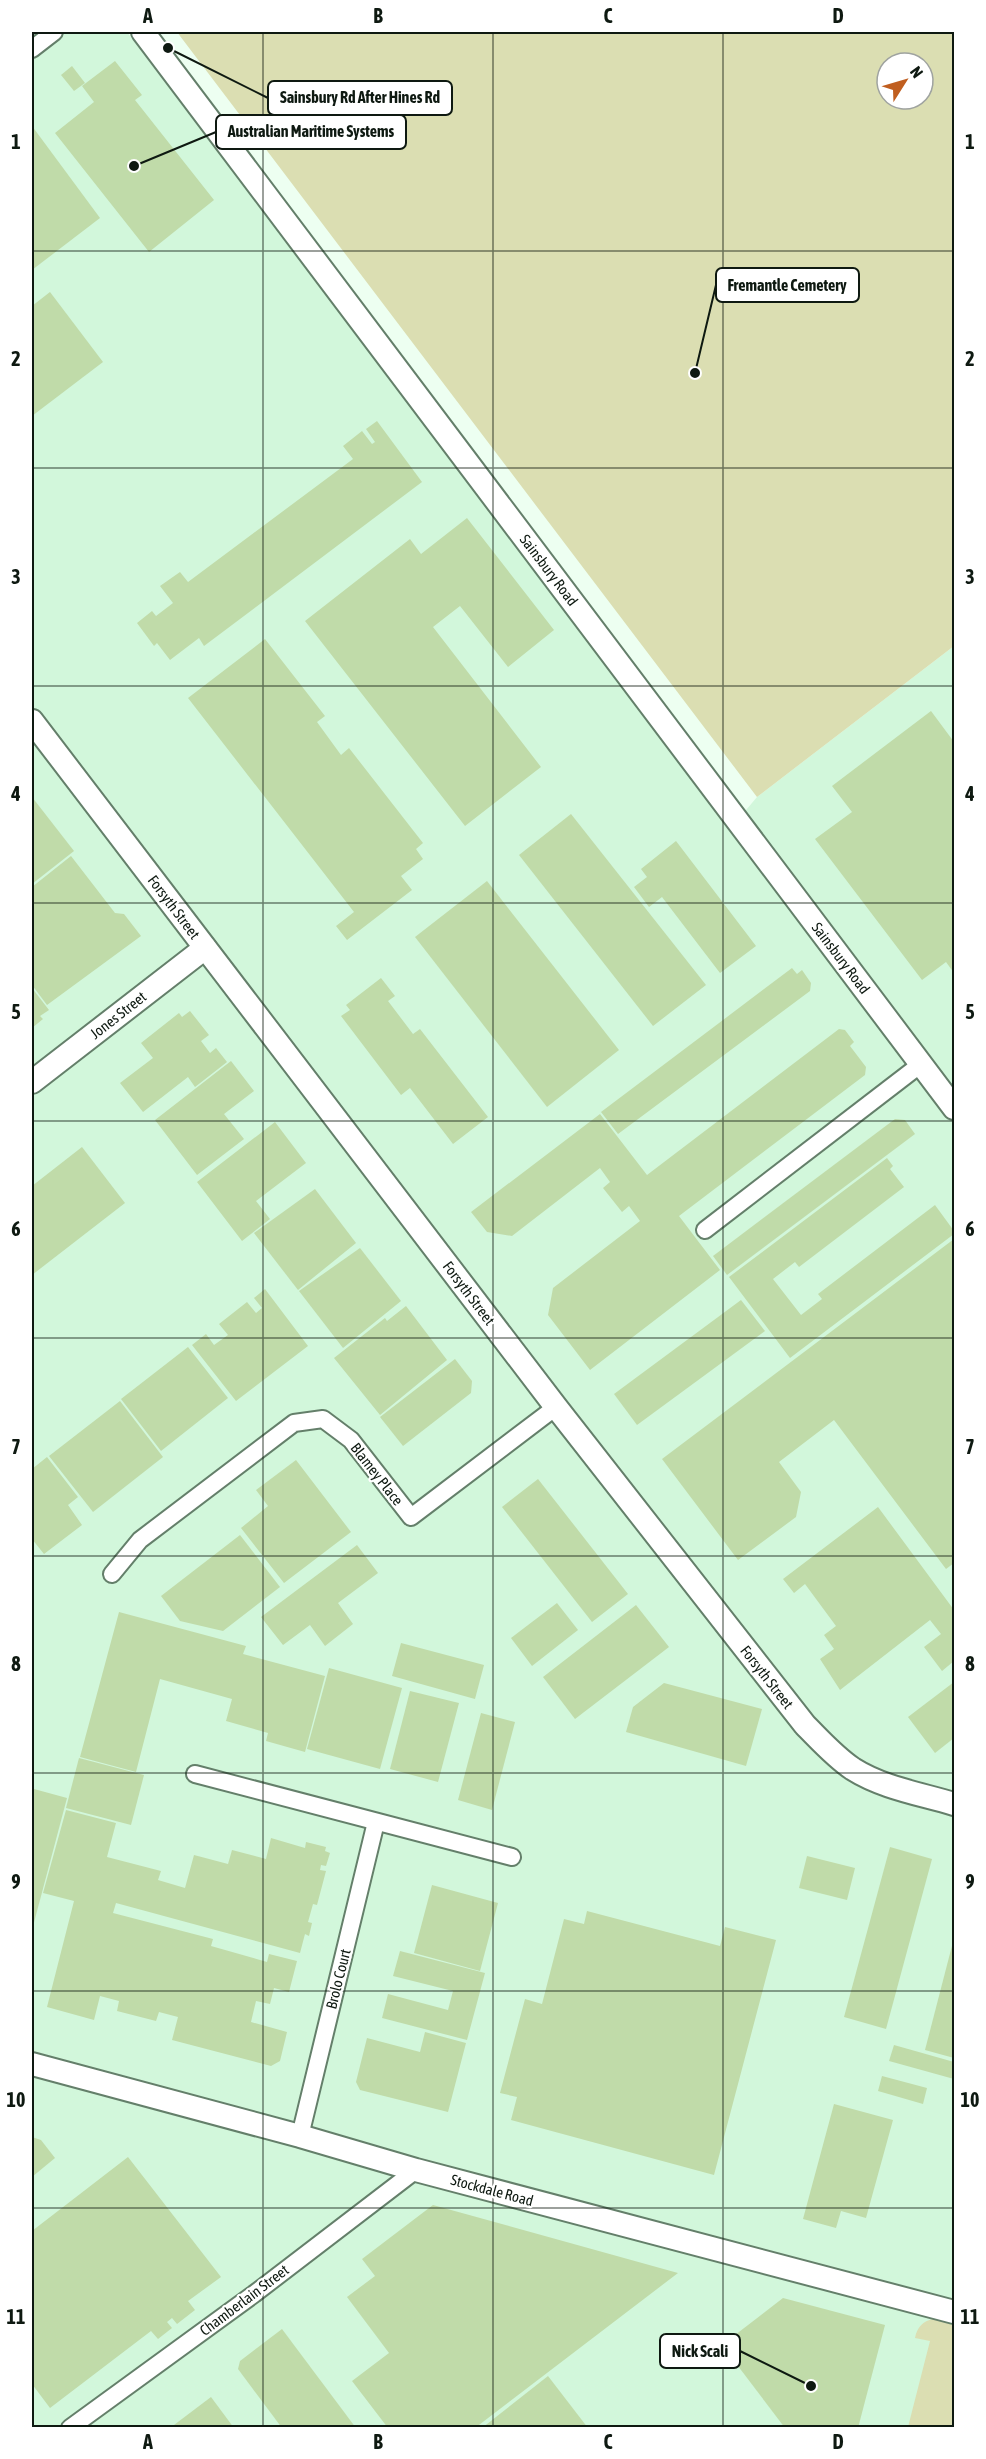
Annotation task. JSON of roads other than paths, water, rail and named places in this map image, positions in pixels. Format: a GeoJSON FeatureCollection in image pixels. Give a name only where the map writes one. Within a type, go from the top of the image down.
{"type":"FeatureCollection","features":[{"type":"Feature","properties":{"kind":"street"},"geometry":{"type":"LineString","coordinates":[[32,49],[54,32]]}},
{"type":"Feature","properties":{"kind":"street","name":"Sainsbury Road"},"geometry":{"type":"LineString","coordinates":[[143,32],[954,1108]]}},
{"type":"Feature","properties":{"kind":"street","name":"Forsyth Street"},"geometry":{"type":"LineString","coordinates":[[32,721],[556,1407],[805,1725],[833,1753],[854,1769],[873,1779],[954,1804]]}},
{"type":"Feature","properties":{"kind":"street","name":"Jones Street"},"geometry":{"type":"LineString","coordinates":[[32,1082],[205,948]]}},
{"type":"Feature","properties":{"kind":"street"},"geometry":{"type":"LineString","coordinates":[[705,1230],[921,1064]]}},
{"type":"Feature","properties":{"kind":"street","name":"Blamey Place"},"geometry":{"type":"LineString","coordinates":[[112,1574],[140,1540],[294,1423],[322,1419],[351,1440],[411,1517],[556,1407]]}},
{"type":"Feature","properties":{"kind":"street"},"geometry":{"type":"LineString","coordinates":[[195,1774],[512,1857]]}},
{"type":"Feature","properties":{"kind":"street","name":"Brolo Court"},"geometry":{"type":"LineString","coordinates":[[300,2136],[376,1822]]}},
{"type":"Feature","properties":{"kind":"street","name":"Stockdale Road"},"geometry":{"type":"LineString","coordinates":[[32,2064],[300,2136],[416,2170],[954,2312]]}},
{"type":"Feature","properties":{"kind":"street","name":"Chamberlain Street"},"geometry":{"type":"LineString","coordinates":[[70,2427],[254,2294],[416,2170]]}},
{"type":"Feature","properties":{"kind":"place","name":"Sainsbury Rd After Hines Rd"},"geometry":{"type":"Point","coordinates":[168,48]}},
{"type":"Feature","properties":{"kind":"place","name":"Australian Maritime Systems"},"geometry":{"type":"Point","coordinates":[134,166]}},
{"type":"Feature","properties":{"kind":"place","name":"Fremantle Cemetery"},"geometry":{"type":"Point","coordinates":[695,373]}},
{"type":"Feature","properties":{"kind":"place","name":"Nick Scali"},"geometry":{"type":"Point","coordinates":[811,2386]}}]}
